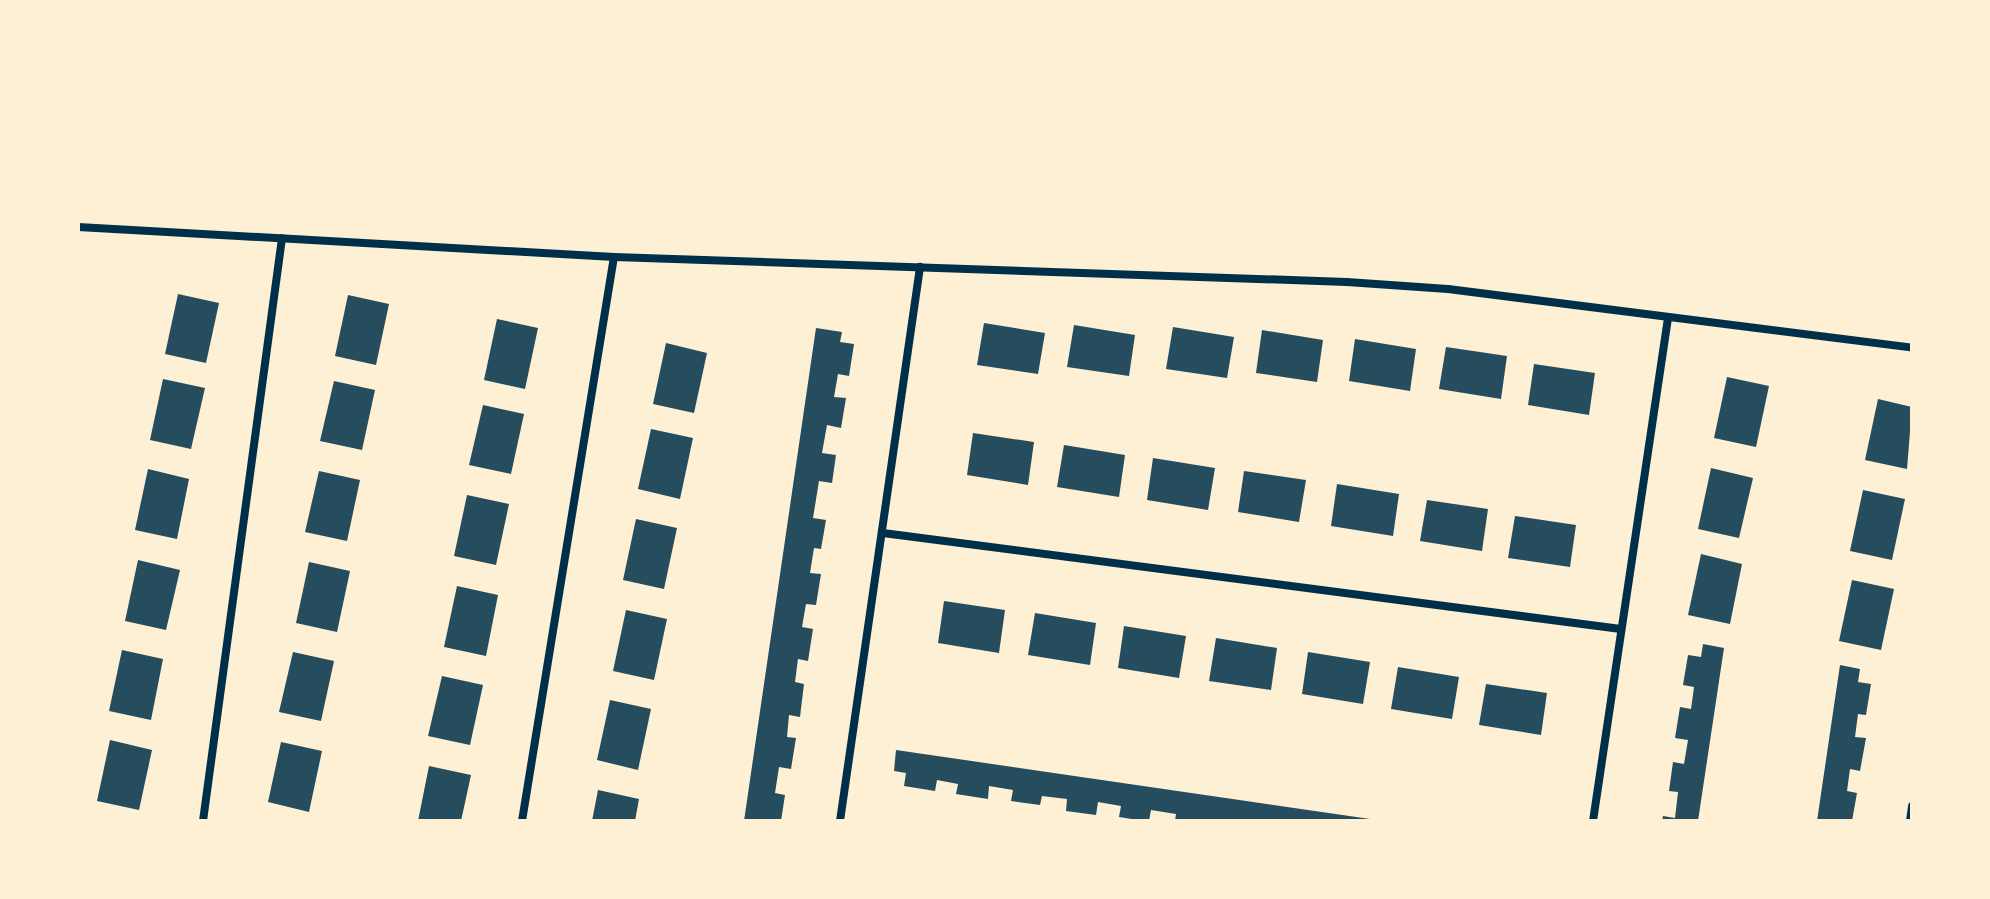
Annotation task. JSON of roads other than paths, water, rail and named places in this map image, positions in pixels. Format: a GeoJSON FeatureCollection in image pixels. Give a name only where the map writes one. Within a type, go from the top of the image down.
{"type":"FeatureCollection","features":[{"type":"Feature","properties":{"kind":"street"},"geometry":{"type":"LineString","coordinates":[[78,227],[614,257],[1347,282],[1448,289],[1912,348]]}},
{"type":"Feature","properties":{"kind":"street"},"geometry":{"type":"LineString","coordinates":[[203,821],[282,238]]}},
{"type":"Feature","properties":{"kind":"street"},"geometry":{"type":"LineString","coordinates":[[522,821],[614,257]]}},
{"type":"Feature","properties":{"kind":"street"},"geometry":{"type":"LineString","coordinates":[[840,821],[920,267]]}},
{"type":"Feature","properties":{"kind":"street"},"geometry":{"type":"LineString","coordinates":[[1593,821],[1668,318]]}},
{"type":"Feature","properties":{"kind":"street"},"geometry":{"type":"LineString","coordinates":[[883,533],[1621,629]]}},
{"type":"Feature","properties":{"kind":"street"},"geometry":{"type":"LineString","coordinates":[[1910,821],[1912,806]]}}]}
